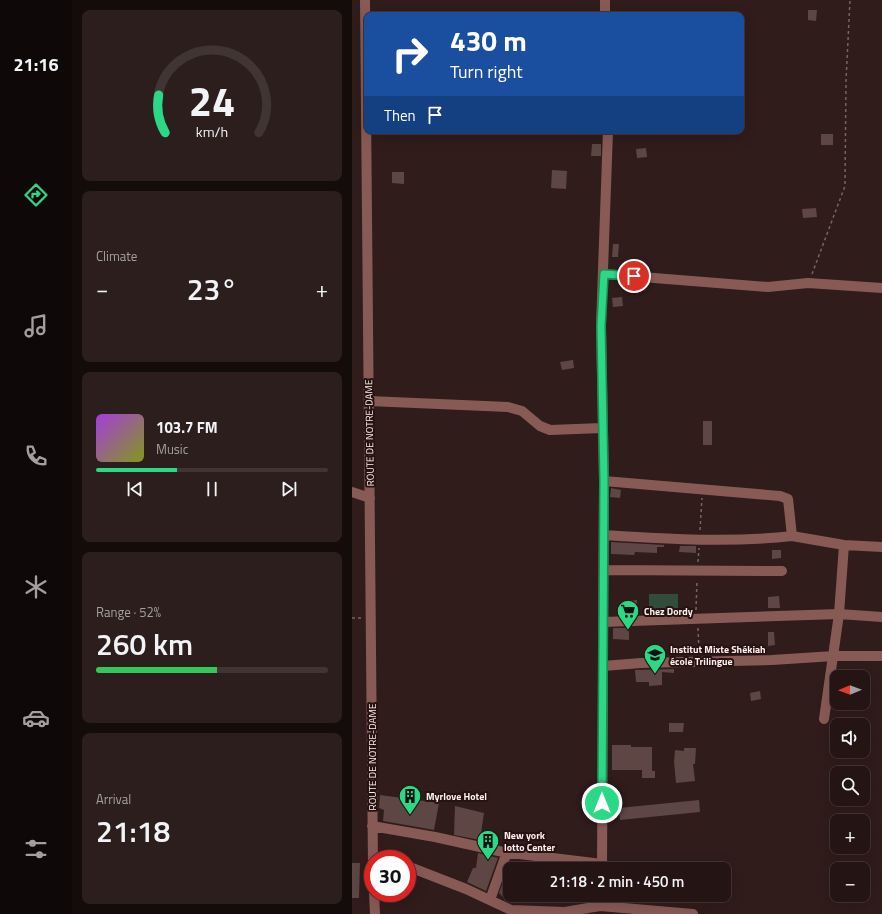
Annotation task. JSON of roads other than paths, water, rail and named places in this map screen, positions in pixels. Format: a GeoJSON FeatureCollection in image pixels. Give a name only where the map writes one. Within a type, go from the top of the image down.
{"type":"FeatureCollection","features":[{"type":"Feature","properties":{"kind":"street","name":"ROUTE DE NOTRE-DAME"},"geometry":{"type":"LineString","coordinates":[[364,0],[364,12]]}},
{"type":"Feature","properties":{"kind":"street"},"geometry":{"type":"LineString","coordinates":[[605,0],[605,12]]}},
{"type":"Feature","properties":{"kind":"street","name":"ROUTE DE NOTRE-DAME"},"geometry":{"type":"LineString","coordinates":[[366,134],[373,850]]}},
{"type":"Feature","properties":{"kind":"street"},"geometry":{"type":"LineString","coordinates":[[602,862],[604,481],[601,326],[608,134]]}},
{"type":"Feature","properties":{"kind":"street"},"geometry":{"type":"LineString","coordinates":[[604,274],[768,287],[808,283],[882,288]]}},
{"type":"Feature","properties":{"kind":"street"},"geometry":{"type":"LineString","coordinates":[[369,401],[508,407],[522,411],[544,429],[602,428]]}},
{"type":"Feature","properties":{"kind":"street"},"geometry":{"type":"LineString","coordinates":[[604,481],[780,496],[788,499],[792,536]]}},
{"type":"Feature","properties":{"kind":"street"},"geometry":{"type":"LineString","coordinates":[[352,492],[370,498]]}},
{"type":"Feature","properties":{"kind":"street"},"geometry":{"type":"LineString","coordinates":[[604,535],[700,540],[758,540],[792,536],[844,545],[882,547]]}},
{"type":"Feature","properties":{"kind":"street"},"geometry":{"type":"LineString","coordinates":[[824,719],[839,614],[844,545]]}},
{"type":"Feature","properties":{"kind":"street"},"geometry":{"type":"LineString","coordinates":[[604,570],[782,571]]}},
{"type":"Feature","properties":{"kind":"street"},"geometry":{"type":"LineString","coordinates":[[603,622],[839,614],[882,617]]}},
{"type":"Feature","properties":{"kind":"street"},"geometry":{"type":"LineString","coordinates":[[603,666],[641,663],[772,660],[834,656],[882,656]]}},
{"type":"Feature","properties":{"kind":"street"},"geometry":{"type":"LineString","coordinates":[[372,826],[507,852],[570,862]]}},
{"type":"Feature","properties":{"kind":"street"},"geometry":{"type":"LineString","coordinates":[[490,900],[507,852]]}},
{"type":"Feature","properties":{"kind":"street"},"geometry":{"type":"LineString","coordinates":[[416,870],[466,889],[511,910],[565,912],[600,906],[693,914]]}},
{"type":"Feature","properties":{"kind":"street"},"geometry":{"type":"LineString","coordinates":[[374,902],[375,914]]}},
{"type":"Feature","properties":{"kind":"street"},"geometry":{"type":"LineString","coordinates":[[600,902],[600,906]]}},
{"type":"Feature","properties":{"kind":"place","name":"Chez Dordy"},"geometry":{"type":"Point","coordinates":[628,630]}},
{"type":"Feature","properties":{"kind":"place","name":"Institut Mixte Shékiah école Trilingue"},"geometry":{"type":"Point","coordinates":[655,674]}},
{"type":"Feature","properties":{"kind":"place","name":"Myrlove Hotel"},"geometry":{"type":"Point","coordinates":[410,816]}},
{"type":"Feature","properties":{"kind":"place","name":"New york lotto Center"},"geometry":{"type":"Point","coordinates":[488,860]}}]}
